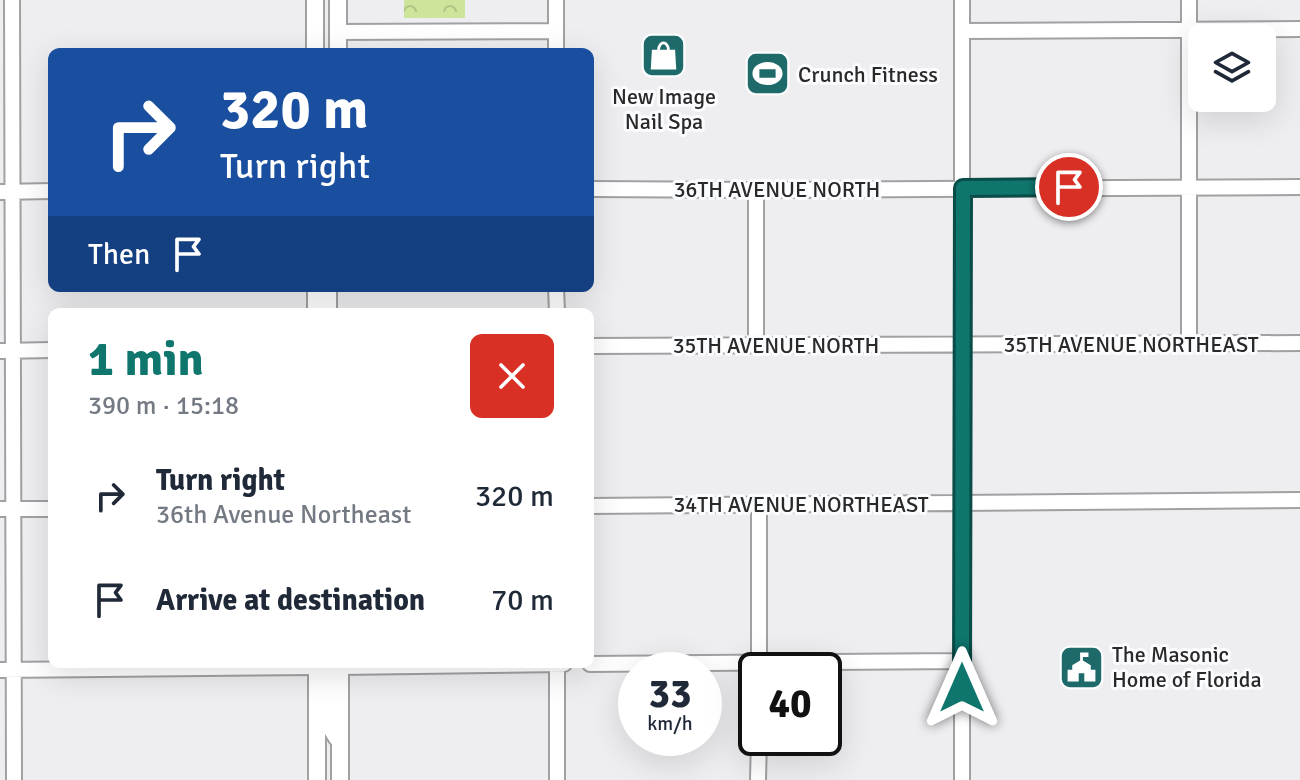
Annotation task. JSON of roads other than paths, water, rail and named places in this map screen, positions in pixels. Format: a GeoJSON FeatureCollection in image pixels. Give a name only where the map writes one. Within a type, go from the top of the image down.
{"type":"FeatureCollection","features":[{"type":"Feature","properties":{"kind":"main road"},"geometry":{"type":"LineString","coordinates":[[315,0],[315,48]]}},
{"type":"Feature","properties":{"kind":"main road"},"geometry":{"type":"LineString","coordinates":[[338,0],[338,48]]}},
{"type":"Feature","properties":{"kind":"main road"},"geometry":{"type":"LineString","coordinates":[[315,32],[328,41],[328,48]]}},
{"type":"Feature","properties":{"kind":"main road"},"geometry":{"type":"LineString","coordinates":[[317,668],[317,780]]}},
{"type":"Feature","properties":{"kind":"main road"},"geometry":{"type":"LineString","coordinates":[[320,668],[328,676],[329,725],[340,742]]}},
{"type":"Feature","properties":{"kind":"main road"},"geometry":{"type":"LineString","coordinates":[[340,668],[340,780]]}},
{"type":"Feature","properties":{"kind":"street"},"geometry":{"type":"LineString","coordinates":[[12,0],[6,35],[6,509],[7,670],[14,780]]}},
{"type":"Feature","properties":{"kind":"street"},"geometry":{"type":"LineString","coordinates":[[556,0],[556,48]]}},
{"type":"Feature","properties":{"kind":"street"},"geometry":{"type":"LineString","coordinates":[[962,0],[962,780]]}},
{"type":"Feature","properties":{"kind":"street"},"geometry":{"type":"LineString","coordinates":[[1189,0],[1189,24]]}},
{"type":"Feature","properties":{"kind":"street"},"geometry":{"type":"LineString","coordinates":[[1276,29],[1300,29]]}},
{"type":"Feature","properties":{"kind":"street"},"geometry":{"type":"LineString","coordinates":[[962,31],[1188,30]]}},
{"type":"Feature","properties":{"kind":"street"},"geometry":{"type":"LineString","coordinates":[[338,32],[556,31]]}},
{"type":"Feature","properties":{"kind":"street"},"geometry":{"type":"LineString","coordinates":[[1188,112],[1189,343]]}},
{"type":"Feature","properties":{"kind":"street","name":"36TH AVENUE NORTH"},"geometry":{"type":"LineString","coordinates":[[594,189],[1300,187]]}},
{"type":"Feature","properties":{"kind":"street"},"geometry":{"type":"LineString","coordinates":[[756,190],[756,346]]}},
{"type":"Feature","properties":{"kind":"street"},"geometry":{"type":"LineString","coordinates":[[6,192],[48,191]]}},
{"type":"Feature","properties":{"kind":"street","name":"35TH AVENUE NORTHEAST"},"geometry":{"type":"LineString","coordinates":[[961,344],[1300,343]]}},
{"type":"Feature","properties":{"kind":"street","name":"35TH AVENUE NORTH"},"geometry":{"type":"LineString","coordinates":[[594,346],[961,344]]}},
{"type":"Feature","properties":{"kind":"street"},"geometry":{"type":"LineString","coordinates":[[7,350],[48,350]]}},
{"type":"Feature","properties":{"kind":"street","name":"34TH AVENUE NORTHEAST"},"geometry":{"type":"LineString","coordinates":[[594,506],[1300,500]]}},
{"type":"Feature","properties":{"kind":"street"},"geometry":{"type":"LineString","coordinates":[[759,505],[759,652]]}},
{"type":"Feature","properties":{"kind":"street"},"geometry":{"type":"LineString","coordinates":[[6,509],[48,509]]}},
{"type":"Feature","properties":{"kind":"street"},"geometry":{"type":"LineString","coordinates":[[842,664],[962,661]]}},
{"type":"Feature","properties":{"kind":"street"},"geometry":{"type":"LineString","coordinates":[[594,664],[738,666]]}},
{"type":"Feature","properties":{"kind":"street"},"geometry":{"type":"LineString","coordinates":[[7,670],[162,668]]}},
{"type":"Feature","properties":{"kind":"street"},"geometry":{"type":"LineString","coordinates":[[557,668],[557,780]]}},
{"type":"Feature","properties":{"kind":"street"},"geometry":{"type":"LineString","coordinates":[[758,780],[759,756]]}},
{"type":"Feature","properties":{"kind":"place","name":"New Image Nail Spa"},"geometry":{"type":"Point","coordinates":[664,55]}},
{"type":"Feature","properties":{"kind":"place","name":"Crunch Fitness"},"geometry":{"type":"Point","coordinates":[767,74]}},
{"type":"Feature","properties":{"kind":"place","name":"The Masonic Home of Florida"},"geometry":{"type":"Point","coordinates":[1081,667]}}]}
